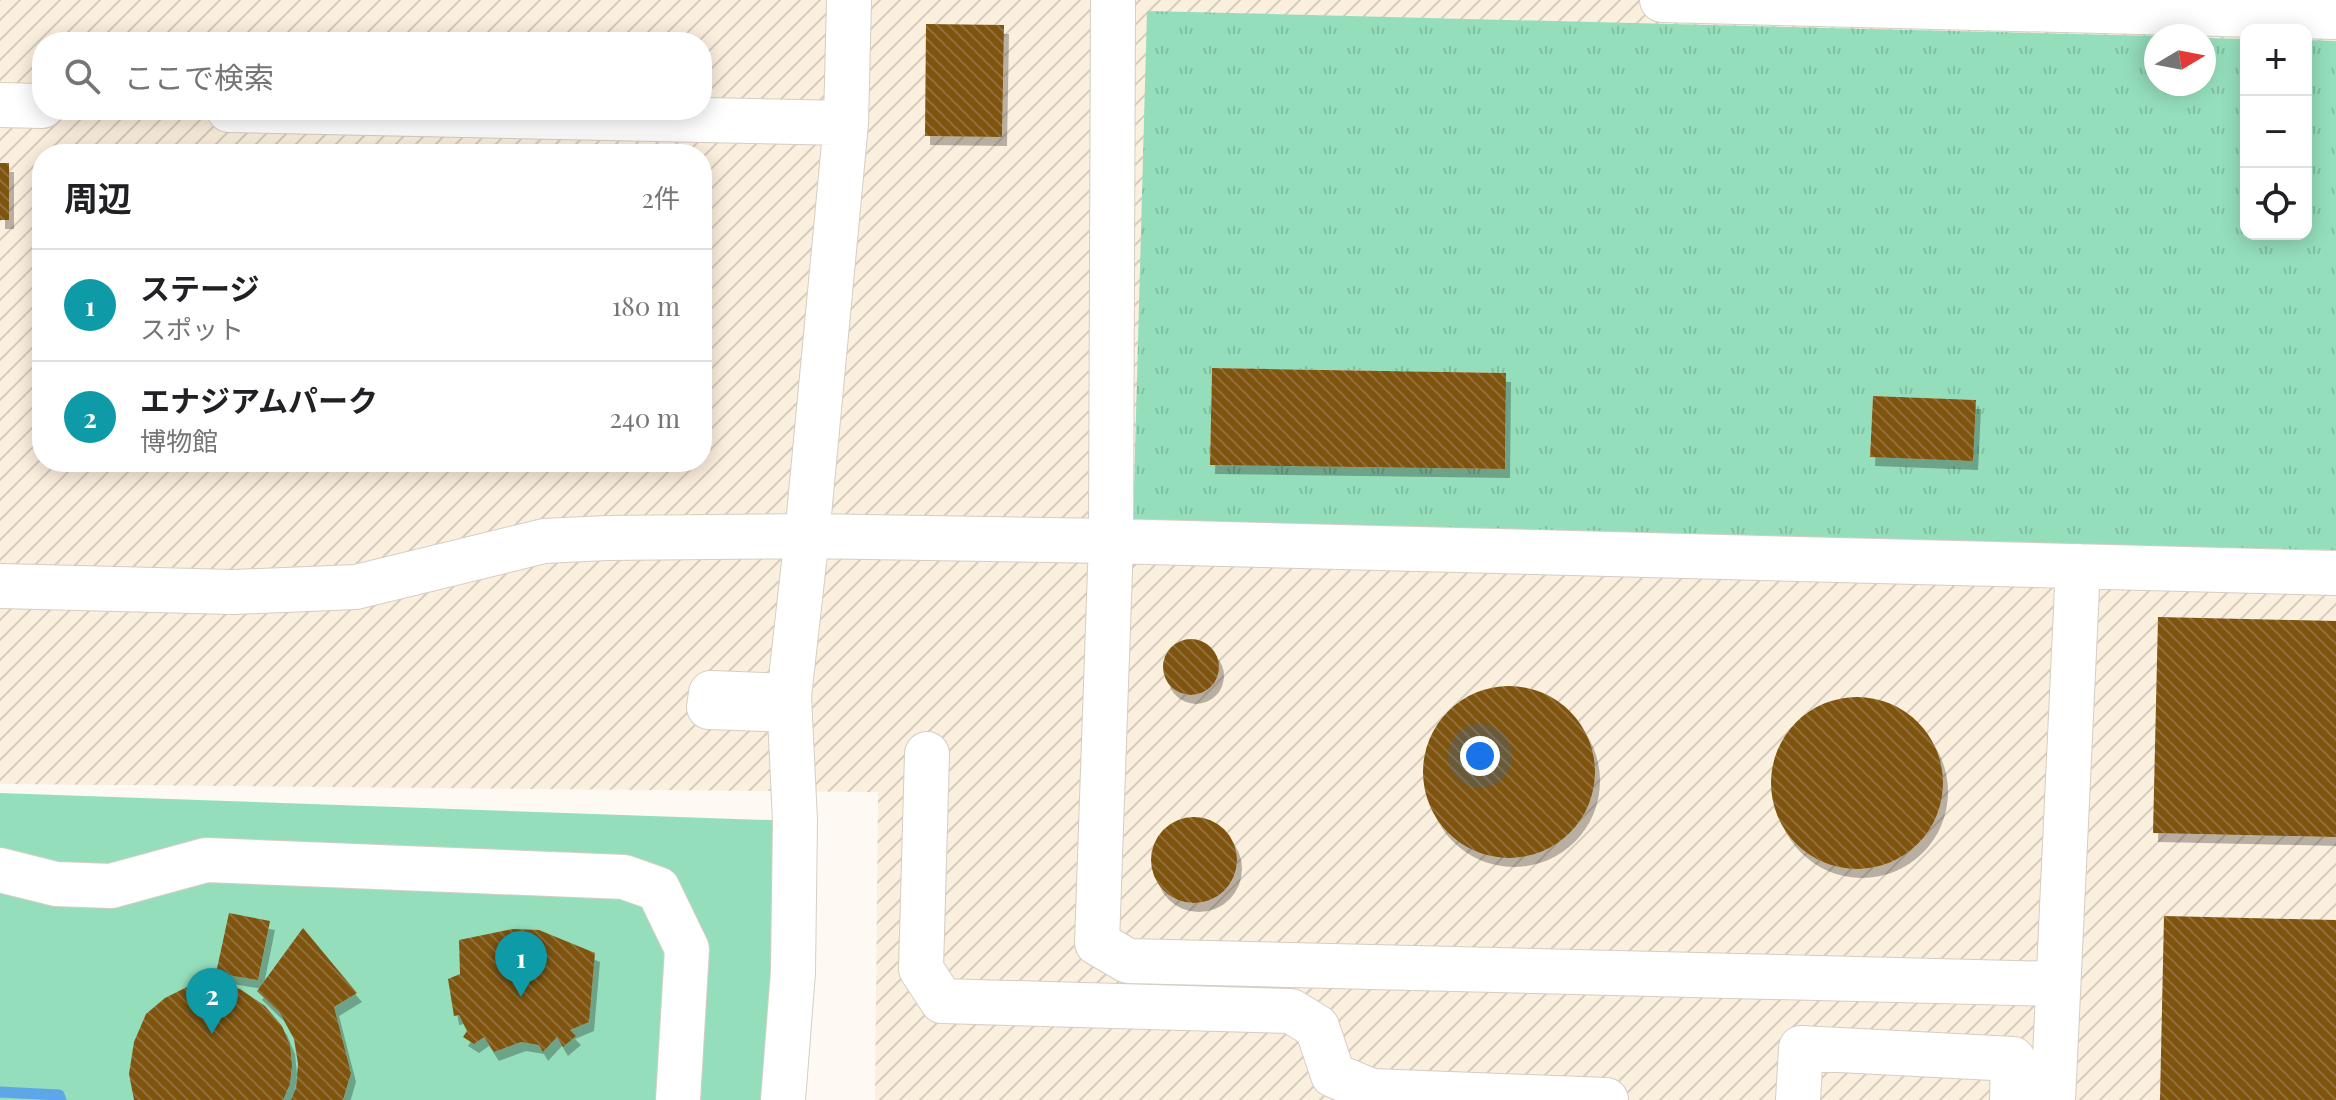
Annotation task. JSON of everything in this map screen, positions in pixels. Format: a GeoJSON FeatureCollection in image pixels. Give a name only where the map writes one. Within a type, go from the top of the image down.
{"type":"FeatureCollection","features":[{"type":"Feature","properties":{"kind":"street"},"geometry":{"type":"LineString","coordinates":[[783,1100],[793,972],[795,821],[789,703],[846,123],[849,0]]}},
{"type":"Feature","properties":{"kind":"street"},"geometry":{"type":"LineString","coordinates":[[1113,0],[1111,541],[1097,943],[1128,961],[2058,984]]}},
{"type":"Feature","properties":{"kind":"street"},"geometry":{"type":"LineString","coordinates":[[1662,0],[2336,17]]}},
{"type":"Feature","properties":{"kind":"street"},"geometry":{"type":"LineString","coordinates":[[0,105],[32,106]]}},
{"type":"Feature","properties":{"kind":"street"},"geometry":{"type":"LineString","coordinates":[[704,120],[846,123]]}},
{"type":"Feature","properties":{"kind":"street"},"geometry":{"type":"LineString","coordinates":[[0,586],[233,592],[356,587],[544,541],[807,536],[2336,573]]}},
{"type":"Feature","properties":{"kind":"street"},"geometry":{"type":"LineString","coordinates":[[2053,1100],[2078,566]]}},
{"type":"Feature","properties":{"kind":"street"},"geometry":{"type":"LineString","coordinates":[[927,754],[921,969],[942,1001],[1291,1011],[1317,1027],[1333,1075],[1372,1091],[1606,1100]]}},
{"type":"Feature","properties":{"kind":"street"},"geometry":{"type":"LineString","coordinates":[[0,870],[56,884],[111,886],[206,860],[624,877],[658,889],[687,949],[678,1100]]}},
{"type":"Feature","properties":{"kind":"street"},"geometry":{"type":"LineString","coordinates":[[1798,1100],[1801,1048],[2013,1059],[2012,1100]]}},
{"type":"Feature","properties":{"kind":"shaded area"},"geometry":{"type":"Polygon","coordinates":[[[0,0],[2336,0],[2336,1100],[875,1100],[878,792],[0,784],[0,0]]]}},
{"type":"Feature","properties":{"kind":"green space"},"geometry":{"type":"Polygon","coordinates":[[[1147,11],[2144,36],[2144,96],[2216,96],[2216,38],[2240,39],[2240,240],[2312,240],[2312,40],[2336,41],[2336,550],[1133,525],[1147,11]],[[1212,368],[1210,464],[1505,469],[1506,373],[1212,368]],[[1873,396],[1870,456],[1975,400],[1873,396]]]}},
{"type":"Feature","properties":{"kind":"green space"},"geometry":{"type":"Polygon","coordinates":[[[0,793],[795,821],[790,1100],[0,1100],[0,793]]]}},
{"type":"Feature","properties":{"kind":"building"},"geometry":{"type":"Polygon","coordinates":[[[926,24],[1004,25],[1002,137],[925,136],[926,24]]]}},
{"type":"Feature","properties":{"kind":"building"},"geometry":{"type":"Polygon","coordinates":[[[0,163],[9,163],[9,220],[0,220],[0,163]]]}},
{"type":"Feature","properties":{"kind":"building"},"geometry":{"type":"Polygon","coordinates":[[[1212,368],[1506,373],[1505,469],[1210,465],[1212,368]]]}},
{"type":"Feature","properties":{"kind":"building"},"geometry":{"type":"Polygon","coordinates":[[[1873,396],[1976,400],[1973,461],[1870,457],[1873,396]]]}},
{"type":"Feature","properties":{"kind":"building"},"geometry":{"type":"Polygon","coordinates":[[[2158,617],[2336,621],[2336,837],[2153,833],[2158,617]]]}},
{"type":"Feature","properties":{"kind":"building"},"geometry":{"type":"Polygon","coordinates":[[[1191,639],[1211,647],[1219,667],[1211,687],[1191,695],[1171,687],[1163,667],[1171,647],[1191,639]]]}},
{"type":"Feature","properties":{"kind":"building"},"geometry":{"type":"Polygon","coordinates":[[[1509,686],[1542,693],[1570,711],[1588,739],[1595,772],[1588,805],[1570,833],[1542,851],[1509,858],[1476,851],[1448,833],[1430,805],[1423,772],[1430,739],[1448,711],[1476,693],[1509,686]]]}},
{"type":"Feature","properties":{"kind":"building"},"geometry":{"type":"Polygon","coordinates":[[[1857,697],[1890,704],[1918,722],[1936,750],[1943,783],[1936,816],[1918,844],[1890,862],[1857,869],[1824,862],[1796,844],[1778,816],[1771,783],[1778,750],[1796,722],[1824,704],[1857,697]]]}},
{"type":"Feature","properties":{"kind":"building"},"geometry":{"type":"Polygon","coordinates":[[[1194,817],[1218,824],[1230,836],[1237,860],[1230,884],[1218,896],[1194,903],[1170,896],[1158,884],[1151,860],[1158,836],[1170,824],[1194,817]]]}},
{"type":"Feature","properties":{"kind":"building"},"geometry":{"type":"Polygon","coordinates":[[[229,913],[270,921],[258,980],[216,973],[229,913]]]}},
{"type":"Feature","properties":{"kind":"building"},"geometry":{"type":"Polygon","coordinates":[[[2164,916],[2336,920],[2336,1100],[2160,1100],[2164,916]]]}},
{"type":"Feature","properties":{"kind":"building"},"geometry":{"type":"Polygon","coordinates":[[[303,928],[357,993],[334,1007],[351,1073],[343,1100],[291,1100],[296,1088],[298,1064],[294,1039],[280,1013],[257,991],[303,928]]]}},
{"type":"Feature","properties":{"kind":"building"},"geometry":{"type":"Polygon","coordinates":[[[513,929],[539,930],[595,953],[589,1022],[570,1030],[576,1036],[563,1047],[557,1037],[543,1052],[539,1045],[521,1042],[494,1052],[484,1037],[474,1044],[463,1037],[467,1031],[459,1015],[454,1016],[448,979],[460,974],[459,940],[513,929]]]}},
{"type":"Feature","properties":{"kind":"building"},"geometry":{"type":"Polygon","coordinates":[[[215,982],[240,989],[265,1006],[282,1026],[290,1045],[292,1065],[290,1084],[283,1100],[134,1100],[129,1074],[134,1042],[146,1014],[165,998],[189,986],[215,982]]]}},
{"type":"Feature","properties":{"kind":"waterway"},"geometry":{"type":"LineString","coordinates":[[0,1092],[59,1095],[61,1100]]}},
{"type":"Feature","properties":{"kind":"place","name":"ステージ"},"geometry":{"type":"Point","coordinates":[521,997]}},
{"type":"Feature","properties":{"kind":"place","name":"エナジアムパーク"},"geometry":{"type":"Point","coordinates":[212,1034]}}]}
